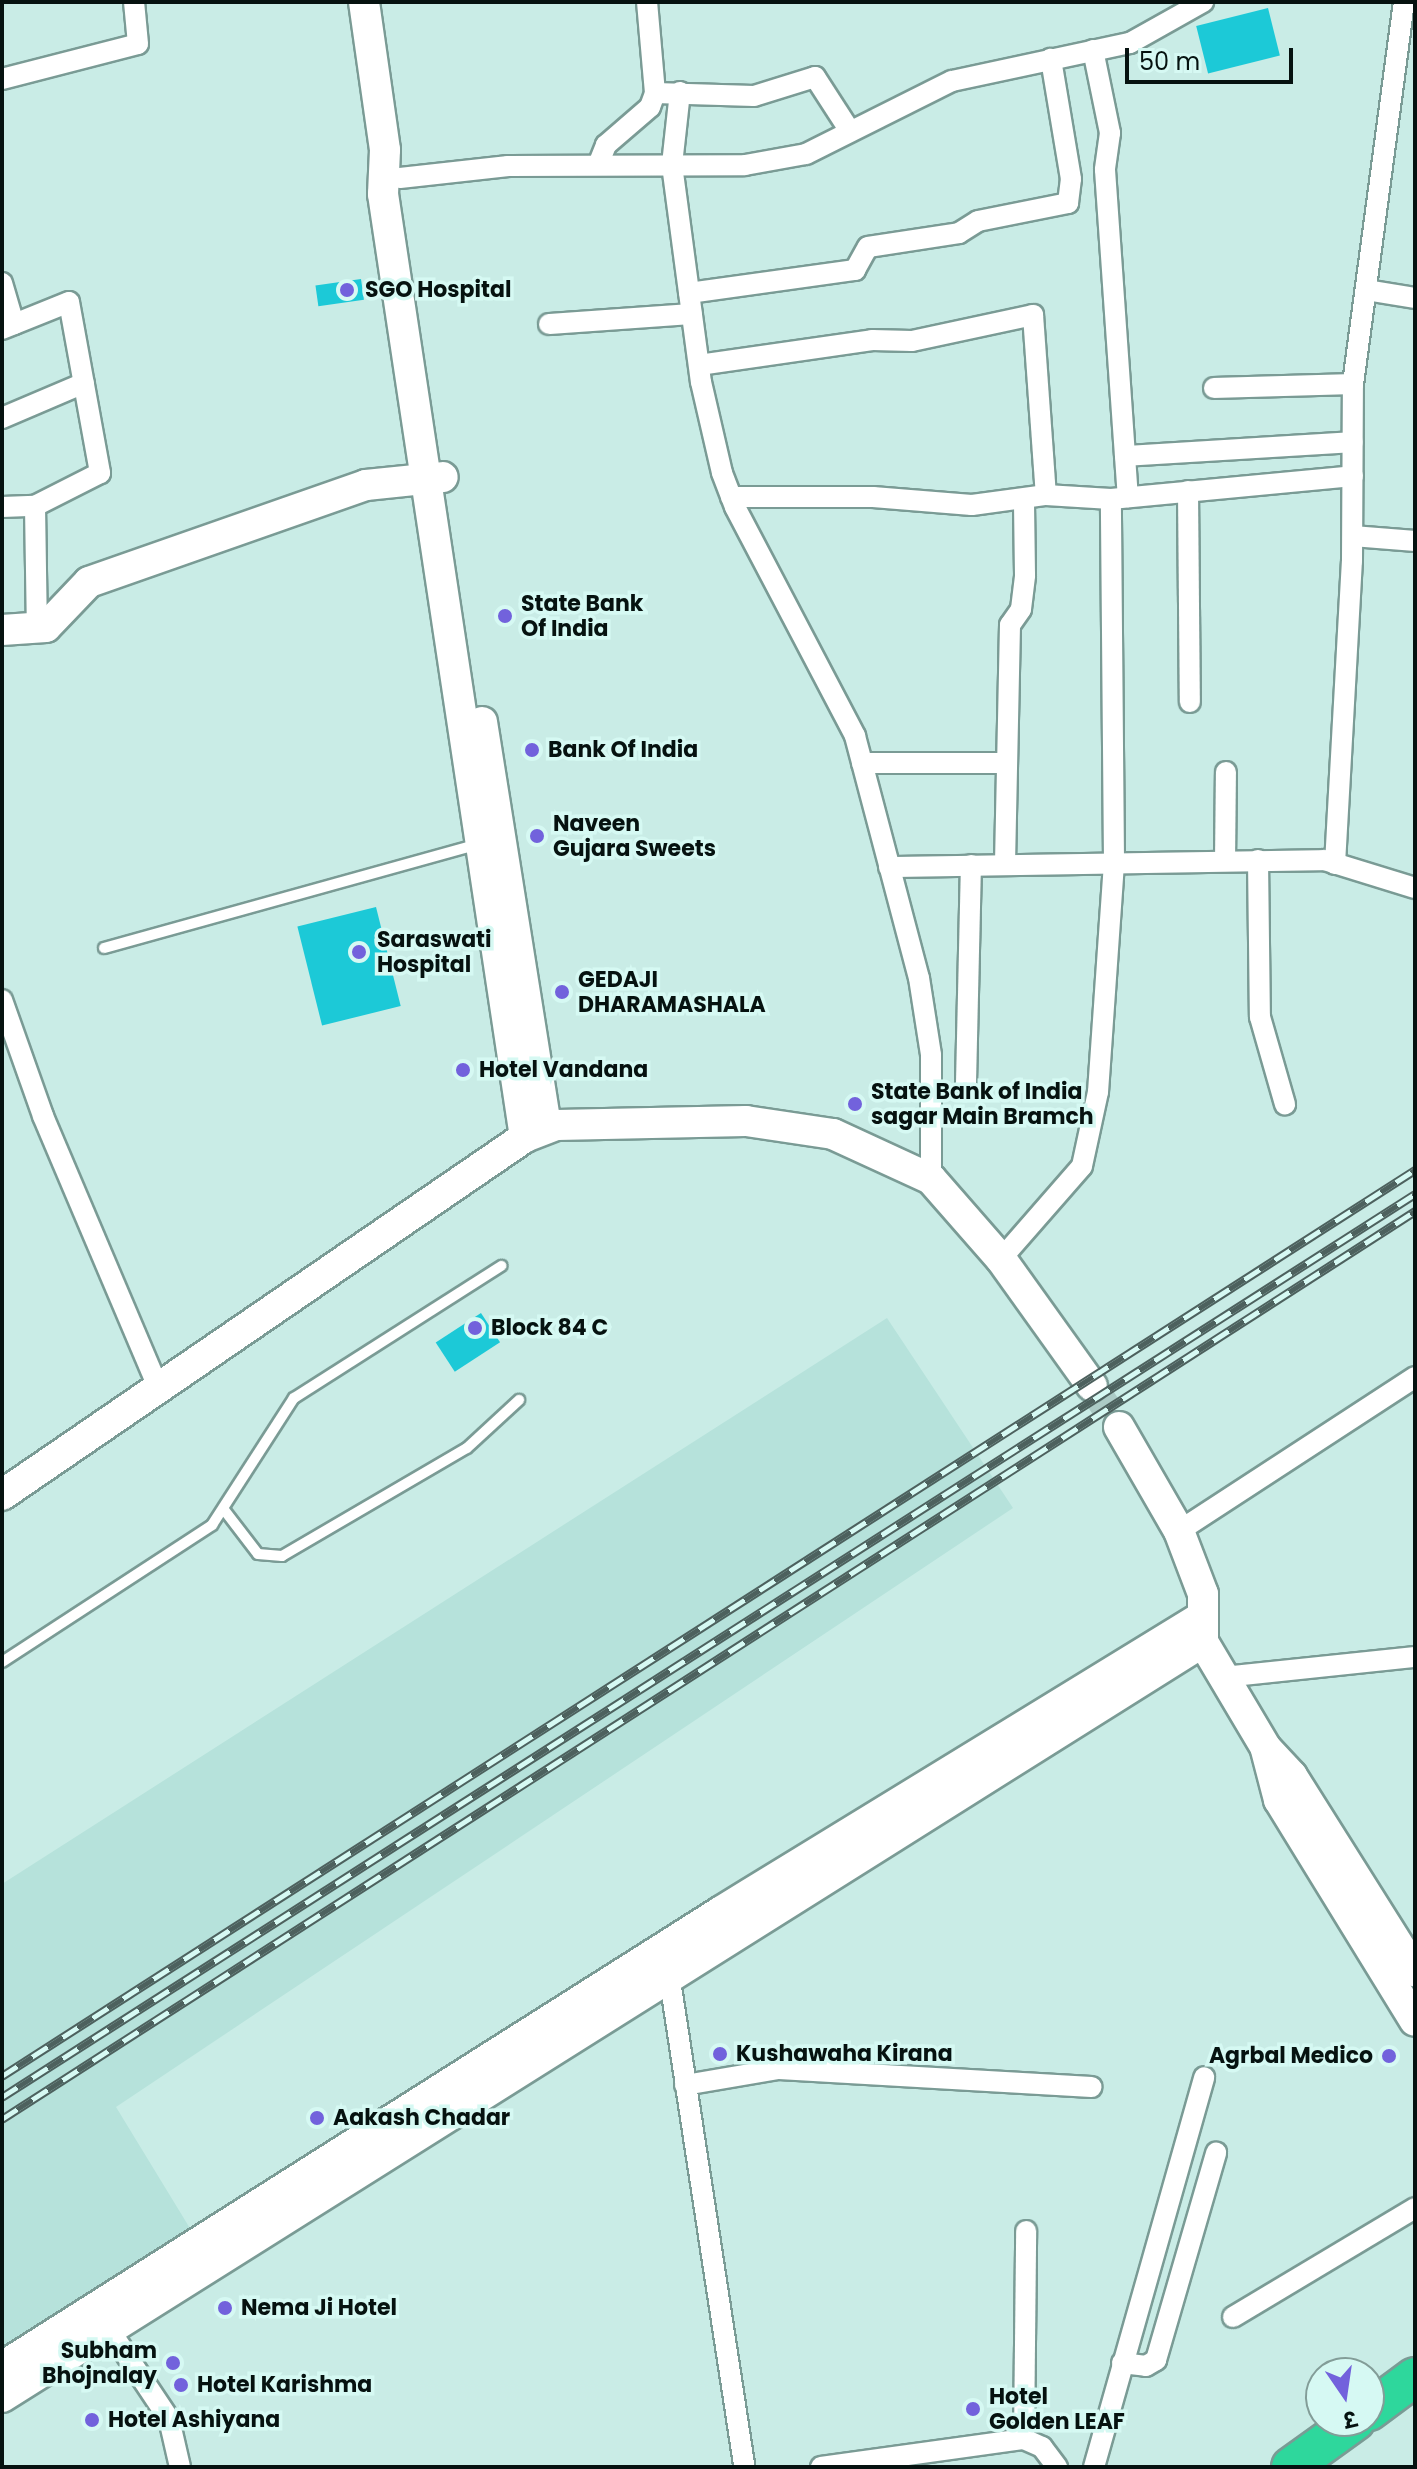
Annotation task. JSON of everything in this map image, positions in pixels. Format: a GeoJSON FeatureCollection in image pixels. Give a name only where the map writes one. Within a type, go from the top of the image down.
{"type":"FeatureCollection","features":[{"type":"Feature","properties":{"kind":"highway"},"geometry":{"type":"LineString","coordinates":[[1385,2402],[1412,2386]]}},
{"type":"Feature","properties":{"kind":"highway"},"geometry":{"type":"LineString","coordinates":[[1291,2467],[1333,2437]]}},
{"type":"Feature","properties":{"kind":"main road"},"geometry":{"type":"LineString","coordinates":[[364,2],[385,150],[383,194],[434,478],[535,1132]]}},
{"type":"Feature","properties":{"kind":"main road"},"geometry":{"type":"LineString","coordinates":[[385,150],[400,178],[480,844],[535,1132]]}},
{"type":"Feature","properties":{"kind":"main road"},"geometry":{"type":"LineString","coordinates":[[2,630],[46,627],[89,582],[366,485],[434,478]]}},
{"type":"Feature","properties":{"kind":"main road"},"geometry":{"type":"LineString","coordinates":[[2,1495],[535,1132],[746,1121],[833,1134],[931,1179],[1001,1259],[1092,1386]]}},
{"type":"Feature","properties":{"kind":"main road"},"geometry":{"type":"LineString","coordinates":[[1119,1427],[1179,1531],[1203,1594],[1203,1629],[1224,1677],[1266,1748],[1292,1776],[1415,1971]]}},
{"type":"Feature","properties":{"kind":"main road"},"geometry":{"type":"LineString","coordinates":[[2,2397],[669,1974],[1203,1629]]}},
{"type":"Feature","properties":{"kind":"main road"},"geometry":{"type":"LineString","coordinates":[[2,2367],[720,1912],[1203,1629]]}},
{"type":"Feature","properties":{"kind":"main road"},"geometry":{"type":"LineString","coordinates":[[1266,1748],[1279,1800],[1415,2021]]}},
{"type":"Feature","properties":{"kind":"street"},"geometry":{"type":"LineString","coordinates":[[2,79],[138,44],[134,2]]}},
{"type":"Feature","properties":{"kind":"street"},"geometry":{"type":"LineString","coordinates":[[598,165],[606,145],[650,107],[655,93],[647,2]]}},
{"type":"Feature","properties":{"kind":"street"},"geometry":{"type":"LineString","coordinates":[[400,178],[508,166],[745,165],[806,154],[952,81],[1130,43],[1203,2]]}},
{"type":"Feature","properties":{"kind":"street"},"geometry":{"type":"LineString","coordinates":[[1335,864],[1353,536],[1353,384],[1404,2]]}},
{"type":"Feature","properties":{"kind":"street"},"geometry":{"type":"LineString","coordinates":[[1001,1259],[1082,1166],[1098,1092],[1114,861],[1119,498],[1125,456],[1105,170],[1110,133],[1093,50]]}},
{"type":"Feature","properties":{"kind":"street"},"geometry":{"type":"LineString","coordinates":[[549,324],[691,304],[855,270],[868,247],[959,233],[978,221],[1068,203],[1071,179],[1051,59]]}},
{"type":"Feature","properties":{"kind":"street"},"geometry":{"type":"LineString","coordinates":[[655,93],[754,96],[815,77],[850,131]]}},
{"type":"Feature","properties":{"kind":"street"},"geometry":{"type":"LineString","coordinates":[[680,92],[672,165],[699,365],[731,497],[849,724],[862,763],[919,978],[931,1055],[931,1179]]}},
{"type":"Feature","properties":{"kind":"street"},"geometry":{"type":"LineString","coordinates":[[2,283],[8,326],[69,302],[100,473],[35,506],[2,507]]}},
{"type":"Feature","properties":{"kind":"street"},"geometry":{"type":"LineString","coordinates":[[1366,290],[1415,298]]}},
{"type":"Feature","properties":{"kind":"street"},"geometry":{"type":"LineString","coordinates":[[699,365],[872,340],[912,341],[1033,315],[1046,495]]}},
{"type":"Feature","properties":{"kind":"street"},"geometry":{"type":"LineString","coordinates":[[2,418],[84,383]]}},
{"type":"Feature","properties":{"kind":"street"},"geometry":{"type":"LineString","coordinates":[[1214,388],[1353,384]]}},
{"type":"Feature","properties":{"kind":"street"},"geometry":{"type":"LineString","coordinates":[[1125,456],[1353,442]]}},
{"type":"Feature","properties":{"kind":"street"},"geometry":{"type":"LineString","coordinates":[[731,497],[873,497],[972,505],[1046,495],[1119,498],[1353,476]]}},
{"type":"Feature","properties":{"kind":"street"},"geometry":{"type":"LineString","coordinates":[[1188,491],[1190,702]]}},
{"type":"Feature","properties":{"kind":"street"},"geometry":{"type":"LineString","coordinates":[[1005,864],[1010,625],[1021,609],[1025,575],[1024,500]]}},
{"type":"Feature","properties":{"kind":"street"},"geometry":{"type":"LineString","coordinates":[[35,506],[37,629]]}},
{"type":"Feature","properties":{"kind":"street"},"geometry":{"type":"LineString","coordinates":[[1353,536],[1415,541]]}},
{"type":"Feature","properties":{"kind":"street"},"geometry":{"type":"LineString","coordinates":[[862,763],[1007,763]]}},
{"type":"Feature","properties":{"kind":"street"},"geometry":{"type":"LineString","coordinates":[[1225,861],[1226,772]]}},
{"type":"Feature","properties":{"kind":"street"},"geometry":{"type":"LineString","coordinates":[[889,867],[1258,860],[1335,864],[1415,888]]}},
{"type":"Feature","properties":{"kind":"street"},"geometry":{"type":"LineString","coordinates":[[1258,860],[1260,1017],[1285,1104]]}},
{"type":"Feature","properties":{"kind":"street"},"geometry":{"type":"LineString","coordinates":[[966,1083],[971,865]]}},
{"type":"Feature","properties":{"kind":"street"},"geometry":{"type":"LineString","coordinates":[[2,1000],[43,1116],[158,1387]]}},
{"type":"Feature","properties":{"kind":"street"},"geometry":{"type":"LineString","coordinates":[[1179,1531],[1415,1377]]}},
{"type":"Feature","properties":{"kind":"street"},"geometry":{"type":"LineString","coordinates":[[1224,1677],[1415,1657]]}},
{"type":"Feature","properties":{"kind":"street"},"geometry":{"type":"LineString","coordinates":[[669,1974],[744,2467]]}},
{"type":"Feature","properties":{"kind":"street"},"geometry":{"type":"LineString","coordinates":[[685,2085],[779,2069],[1091,2087]]}},
{"type":"Feature","properties":{"kind":"street"},"geometry":{"type":"LineString","coordinates":[[1094,2467],[1204,2077]]}},
{"type":"Feature","properties":{"kind":"street"},"geometry":{"type":"LineString","coordinates":[[1122,2363],[1146,2366],[1156,2360],[1216,2153]]}},
{"type":"Feature","properties":{"kind":"street"},"geometry":{"type":"LineString","coordinates":[[1233,2317],[1415,2208]]}},
{"type":"Feature","properties":{"kind":"street"},"geometry":{"type":"LineString","coordinates":[[1024,2439],[1026,2231]]}},
{"type":"Feature","properties":{"kind":"street"},"geometry":{"type":"LineString","coordinates":[[109,2329],[169,2419],[180,2467]]}},
{"type":"Feature","properties":{"kind":"street"},"geometry":{"type":"LineString","coordinates":[[821,2467],[1024,2439],[1042,2447],[1057,2467]]}},
{"type":"Feature","properties":{"kind":"lane"},"geometry":{"type":"LineString","coordinates":[[104,948],[480,844]]}},
{"type":"Feature","properties":{"kind":"lane"},"geometry":{"type":"LineString","coordinates":[[2,1662],[196,1539],[225,1511],[294,1398],[501,1266]]}},
{"type":"Feature","properties":{"kind":"lane"},"geometry":{"type":"LineString","coordinates":[[225,1511],[258,1554],[282,1556],[467,1448],[519,1400]]}},
{"type":"Feature","properties":{"kind":"shaded area"},"geometry":{"type":"Polygon","coordinates":[[[887,1318],[1013,1508],[116,2107],[191,2230],[2,2349],[2,1884],[887,1318]]]}},
{"type":"Feature","properties":{"kind":"building"},"geometry":{"type":"Polygon","coordinates":[[[1268,8],[1280,56],[1208,73],[1196,26],[1268,8]]]}},
{"type":"Feature","properties":{"kind":"building"},"geometry":{"type":"Polygon","coordinates":[[[361,279],[364,300],[318,306],[315,285],[361,279]]]}},
{"type":"Feature","properties":{"kind":"building"},"geometry":{"type":"Polygon","coordinates":[[[376,907],[401,1006],[322,1026],[297,927],[376,907]]]}},
{"type":"Feature","properties":{"kind":"building","name":"Block 84 C"},"geometry":{"type":"Polygon","coordinates":[[[481,1313],[500,1342],[455,1372],[436,1342],[481,1313]]]}},
{"type":"Feature","properties":{"kind":"tunnel"},"geometry":{"type":"LineString","coordinates":[[1092,1386],[1119,1427]]}},
{"type":"Feature","properties":{"kind":"railway"},"geometry":{"type":"LineString","coordinates":[[2,2076],[1415,1170]]}},
{"type":"Feature","properties":{"kind":"railway"},"geometry":{"type":"LineString","coordinates":[[2,2097],[1415,1194]]}},
{"type":"Feature","properties":{"kind":"railway"},"geometry":{"type":"LineString","coordinates":[[2,2119],[1415,1211]]}},
{"type":"Feature","properties":{"kind":"place","name":"SGO Hospital"},"geometry":{"type":"Point","coordinates":[347,290]}},
{"type":"Feature","properties":{"kind":"place","name":"State Bank Of India"},"geometry":{"type":"Point","coordinates":[505,616]}},
{"type":"Feature","properties":{"kind":"place","name":"Bank Of India"},"geometry":{"type":"Point","coordinates":[532,750]}},
{"type":"Feature","properties":{"kind":"place","name":"Naveen Gujara Sweets"},"geometry":{"type":"Point","coordinates":[537,836]}},
{"type":"Feature","properties":{"kind":"place","name":"Saraswati Hospital"},"geometry":{"type":"Point","coordinates":[359,952]}},
{"type":"Feature","properties":{"kind":"place","name":"GEDAJI DHARAMASHALA"},"geometry":{"type":"Point","coordinates":[562,992]}},
{"type":"Feature","properties":{"kind":"place","name":"Hotel Vandana"},"geometry":{"type":"Point","coordinates":[463,1070]}},
{"type":"Feature","properties":{"kind":"place","name":"State Bank of India sagar Main Bramch"},"geometry":{"type":"Point","coordinates":[855,1104]}},
{"type":"Feature","properties":{"kind":"place","name":"Block 84 C"},"geometry":{"type":"Point","coordinates":[475,1328]}},
{"type":"Feature","properties":{"kind":"place","name":"Kushawaha Kirana"},"geometry":{"type":"Point","coordinates":[720,2054]}},
{"type":"Feature","properties":{"kind":"place","name":"Agrbal Medico"},"geometry":{"type":"Point","coordinates":[1389,2056]}},
{"type":"Feature","properties":{"kind":"place","name":"Aakash Chadar"},"geometry":{"type":"Point","coordinates":[317,2118]}},
{"type":"Feature","properties":{"kind":"place","name":"Nema Ji Hotel"},"geometry":{"type":"Point","coordinates":[225,2308]}},
{"type":"Feature","properties":{"kind":"place","name":"Subham Bhojnalay"},"geometry":{"type":"Point","coordinates":[173,2363]}},
{"type":"Feature","properties":{"kind":"place","name":"Hotel Karishma"},"geometry":{"type":"Point","coordinates":[181,2385]}},
{"type":"Feature","properties":{"kind":"place","name":"Hotel Golden LEAF"},"geometry":{"type":"Point","coordinates":[973,2409]}},
{"type":"Feature","properties":{"kind":"place","name":"Hotel Ashiyana"},"geometry":{"type":"Point","coordinates":[92,2420]}}]}
